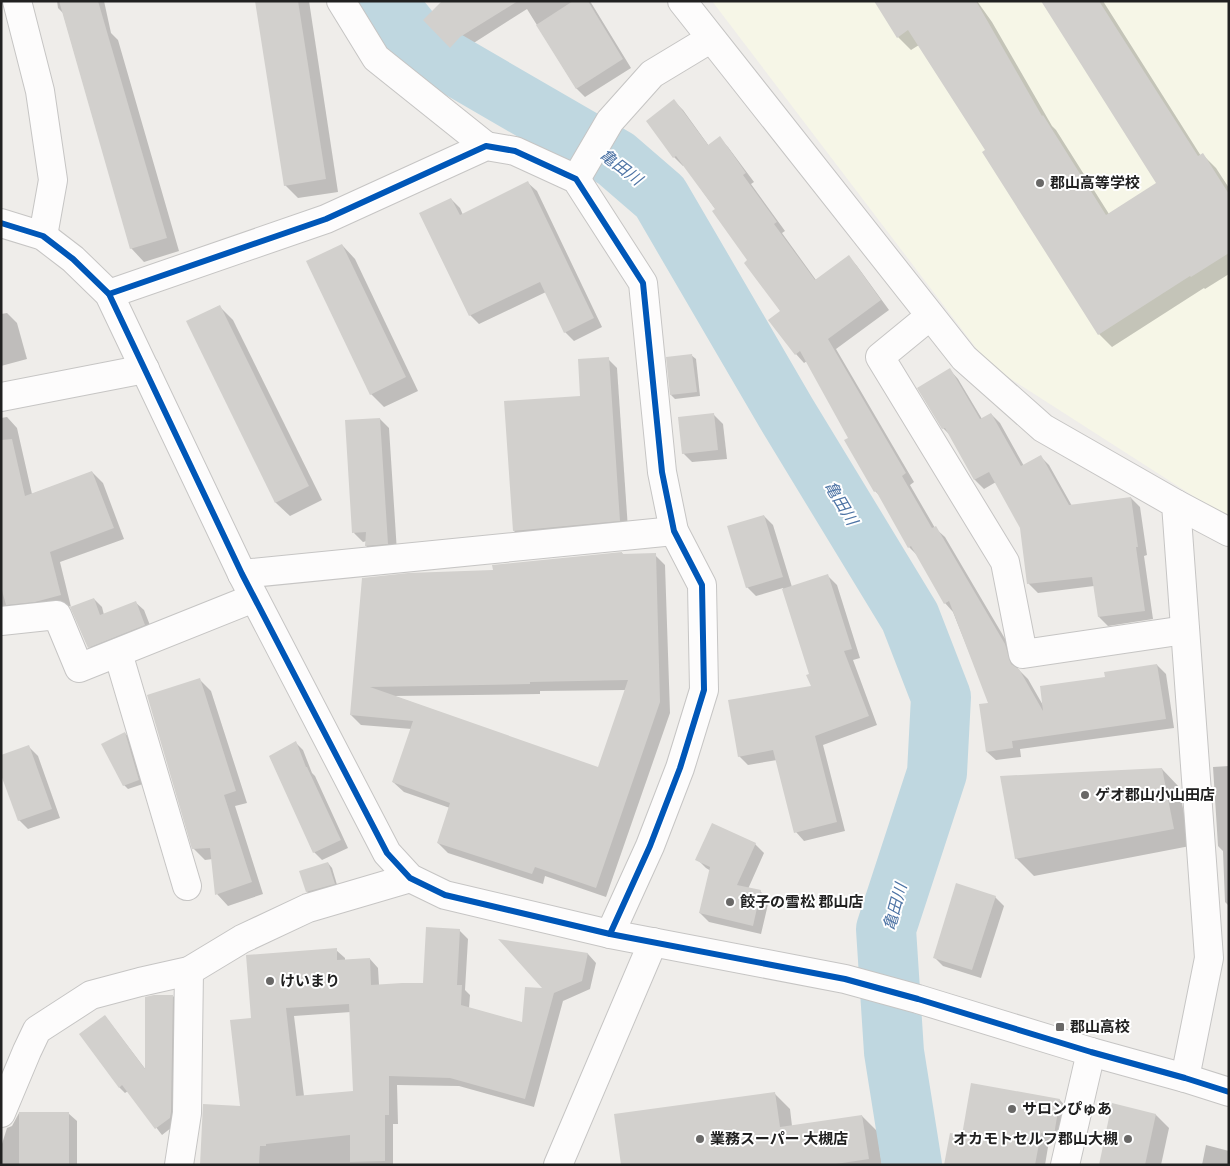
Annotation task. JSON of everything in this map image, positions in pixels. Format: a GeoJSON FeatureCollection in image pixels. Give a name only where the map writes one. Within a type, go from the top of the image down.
{"type":"FeatureCollection","features":[{"type":"Feature","properties":{"kind":"street"},"geometry":{"type":"LineString","coordinates":[[17,1],[40,91],[53,180],[43,236]]}},
{"type":"Feature","properties":{"kind":"street"},"geometry":{"type":"LineString","coordinates":[[341,1],[376,58],[486,146],[515,151],[577,178],[643,283],[662,472],[674,531],[702,585],[704,690],[680,768],[650,846],[610,934]]}},
{"type":"Feature","properties":{"kind":"street"},"geometry":{"type":"LineString","coordinates":[[682,1],[710,39],[964,358],[1043,428],[1229,532]]}},
{"type":"Feature","properties":{"kind":"street"},"geometry":{"type":"LineString","coordinates":[[577,178],[610,122],[652,74],[710,39]]}},
{"type":"Feature","properties":{"kind":"street"},"geometry":{"type":"LineString","coordinates":[[109,294],[326,219],[486,146]]}},
{"type":"Feature","properties":{"kind":"street"},"geometry":{"type":"LineString","coordinates":[[1,224],[43,236],[74,259],[109,294],[248,586],[387,853],[410,878],[445,895],[610,934],[845,980],[918,999],[1229,1092]]}},
{"type":"Feature","properties":{"kind":"street"},"geometry":{"type":"LineString","coordinates":[[930,316],[880,357],[1005,562],[1023,654],[1185,630]]}},
{"type":"Feature","properties":{"kind":"street"},"geometry":{"type":"LineString","coordinates":[[1,397],[144,370]]}},
{"type":"Feature","properties":{"kind":"street"},"geometry":{"type":"LineString","coordinates":[[1176,504],[1185,630],[1219,954],[1185,1078]]}},
{"type":"Feature","properties":{"kind":"street"},"geometry":{"type":"LineString","coordinates":[[1,621],[57,615],[79,668],[118,653],[248,586],[674,531]]}},
{"type":"Feature","properties":{"kind":"street"},"geometry":{"type":"LineString","coordinates":[[118,653],[187,886]]}},
{"type":"Feature","properties":{"kind":"street"},"geometry":{"type":"LineString","coordinates":[[1,1113],[37,1030],[91,995],[189,972],[242,939],[308,908],[410,878]]}},
{"type":"Feature","properties":{"kind":"street"},"geometry":{"type":"LineString","coordinates":[[558,1165],[653,942]]}},
{"type":"Feature","properties":{"kind":"street"},"geometry":{"type":"LineString","coordinates":[[178,1165],[187,1113],[189,972]]}},
{"type":"Feature","properties":{"kind":"street"},"geometry":{"type":"LineString","coordinates":[[1065,1165],[1091,1052]]}},
{"type":"Feature","properties":{"kind":"shaded area","name":"郡山高等学校"},"geometry":{"type":"Polygon","coordinates":[[[712,1],[1229,1],[1229,519],[989,365],[712,1]]]}},
{"type":"Feature","properties":{"kind":"building"},"geometry":{"type":"Polygon","coordinates":[[[59,1],[98,1],[167,238],[130,249],[59,1]]]}},
{"type":"Feature","properties":{"kind":"building"},"geometry":{"type":"Polygon","coordinates":[[[255,1],[298,1],[326,179],[284,186],[255,1]]]}},
{"type":"Feature","properties":{"kind":"building"},"geometry":{"type":"Polygon","coordinates":[[[442,1],[518,1],[460,37],[450,48],[423,20],[442,1]]]}},
{"type":"Feature","properties":{"kind":"building"},"geometry":{"type":"Polygon","coordinates":[[[573,1],[588,1],[623,59],[576,89],[536,25],[573,1]]]}},
{"type":"Feature","properties":{"kind":"building"},"geometry":{"type":"Polygon","coordinates":[[[874,1],[976,1],[1042,116],[1106,215],[1156,183],[1041,1],[1099,1],[1198,156],[1203,153],[1229,194],[1229,253],[1098,335],[982,152],[985,150],[908,30],[897,38],[874,1]]]}},
{"type":"Feature","properties":{"kind":"building"},"geometry":{"type":"Polygon","coordinates":[[[674,99],[708,145],[720,136],[746,173],[743,175],[777,222],[774,224],[815,280],[849,255],[881,300],[828,339],[906,473],[902,476],[932,528],[936,526],[1005,644],[1011,664],[1019,669],[1043,711],[1040,686],[1105,677],[1104,672],[1157,664],[1166,719],[1012,741],[1013,748],[986,752],[979,704],[988,703],[949,601],[944,604],[911,546],[908,548],[876,491],[874,492],[844,440],[848,438],[800,351],[795,355],[768,320],[780,311],[744,263],[747,260],[712,211],[715,209],[676,156],[673,158],[646,121],[674,99]]]}},
{"type":"Feature","properties":{"kind":"building"},"geometry":{"type":"Polygon","coordinates":[[[528,181],[594,318],[564,333],[540,282],[469,316],[419,213],[451,198],[460,215],[528,181]]]}},
{"type":"Feature","properties":{"kind":"building"},"geometry":{"type":"Polygon","coordinates":[[[342,244],[406,377],[370,395],[306,261],[342,244]]]}},
{"type":"Feature","properties":{"kind":"building"},"geometry":{"type":"Polygon","coordinates":[[[220,305],[309,486],[275,503],[186,321],[220,305]]]}},
{"type":"Feature","properties":{"kind":"building"},"geometry":{"type":"Polygon","coordinates":[[[692,354],[697,392],[670,395],[666,357],[692,354]]]}},
{"type":"Feature","properties":{"kind":"building"},"geometry":{"type":"Polygon","coordinates":[[[609,357],[620,521],[513,531],[504,401],[580,396],[578,359],[609,357]]]}},
{"type":"Feature","properties":{"kind":"building"},"geometry":{"type":"Polygon","coordinates":[[[950,368],[980,419],[991,413],[1021,466],[1041,455],[1069,505],[1131,497],[1145,611],[1098,617],[1092,577],[1027,584],[1020,528],[989,472],[974,480],[945,428],[942,429],[917,388],[950,368]]]}},
{"type":"Feature","properties":{"kind":"building"},"geometry":{"type":"Polygon","coordinates":[[[714,413],[718,450],[682,454],[678,417],[714,413]]]}},
{"type":"Feature","properties":{"kind":"building"},"geometry":{"type":"Polygon","coordinates":[[[380,418],[388,544],[365,546],[366,532],[352,533],[345,420],[380,418]]]}},
{"type":"Feature","properties":{"kind":"building"},"geometry":{"type":"Polygon","coordinates":[[[12,439],[25,496],[92,471],[114,528],[50,552],[61,595],[35,602],[6,605],[1,587],[1,440],[12,439]]]}},
{"type":"Feature","properties":{"kind":"building"},"geometry":{"type":"Polygon","coordinates":[[[764,515],[783,577],[746,588],[727,526],[764,515]]]}},
{"type":"Feature","properties":{"kind":"building"},"geometry":{"type":"Polygon","coordinates":[[[622,552],[622,554],[656,553],[660,702],[596,888],[535,867],[532,874],[437,843],[450,803],[392,782],[413,721],[350,715],[362,578],[408,573],[493,570],[492,565],[622,552]],[[628,680],[370,687],[598,767],[628,680]]]}},
{"type":"Feature","properties":{"kind":"building"},"geometry":{"type":"Polygon","coordinates":[[[828,574],[852,649],[844,651],[869,716],[815,736],[837,822],[794,833],[773,750],[738,757],[728,700],[811,686],[806,675],[809,674],[782,589],[828,574]]]}},
{"type":"Feature","properties":{"kind":"building"},"geometry":{"type":"Polygon","coordinates":[[[94,598],[100,615],[136,601],[145,625],[88,648],[70,607],[94,598]]]}},
{"type":"Feature","properties":{"kind":"building"},"geometry":{"type":"Polygon","coordinates":[[[200,678],[236,791],[224,795],[252,882],[215,895],[210,848],[192,849],[147,695],[200,678]]]}},
{"type":"Feature","properties":{"kind":"building"},"geometry":{"type":"Polygon","coordinates":[[[125,732],[139,780],[123,786],[101,744],[125,732]]]}},
{"type":"Feature","properties":{"kind":"building"},"geometry":{"type":"Polygon","coordinates":[[[296,741],[306,767],[341,840],[313,853],[269,756],[296,741]]]}},
{"type":"Feature","properties":{"kind":"building"},"geometry":{"type":"Polygon","coordinates":[[[29,745],[52,809],[18,821],[1,775],[1,755],[29,745]]]}},
{"type":"Feature","properties":{"kind":"building","name":"ゲオ郡山小山田店"},"geometry":{"type":"Polygon","coordinates":[[[1162,768],[1174,829],[1015,859],[1000,776],[1162,768]]]}},
{"type":"Feature","properties":{"kind":"building"},"geometry":{"type":"Polygon","coordinates":[[[712,823],[756,843],[737,885],[761,890],[753,926],[699,913],[710,867],[695,860],[712,823]]]}},
{"type":"Feature","properties":{"kind":"building"},"geometry":{"type":"Polygon","coordinates":[[[328,862],[335,884],[306,892],[299,871],[328,862]]]}},
{"type":"Feature","properties":{"kind":"building"},"geometry":{"type":"Polygon","coordinates":[[[956,883],[996,896],[972,970],[933,958],[956,883]]]}},
{"type":"Feature","properties":{"kind":"building"},"geometry":{"type":"Polygon","coordinates":[[[426,927],[460,929],[457,985],[462,985],[461,1005],[522,1022],[525,987],[542,988],[498,939],[588,953],[582,981],[554,993],[525,1099],[450,1078],[389,1076],[389,1115],[385,1115],[385,1161],[350,1162],[350,1135],[266,1144],[266,1146],[260,1146],[259,1165],[200,1165],[203,1104],[240,1106],[230,1020],[251,1018],[246,955],[337,948],[337,960],[370,958],[371,985],[423,983],[426,927]],[[349,1004],[286,1008],[296,1096],[353,1091],[349,1004]]]}},
{"type":"Feature","properties":{"kind":"building"},"geometry":{"type":"Polygon","coordinates":[[[173,995],[171,1112],[170,1118],[155,1129],[122,1085],[119,1088],[79,1034],[105,1015],[145,1069],[145,997],[173,995]]]}},
{"type":"Feature","properties":{"kind":"building"},"geometry":{"type":"Polygon","coordinates":[[[971,1083],[1060,1099],[1054,1135],[1041,1133],[1035,1165],[944,1165],[950,1133],[962,1135],[971,1083]]]}},
{"type":"Feature","properties":{"kind":"building","name":"業務スーパー 大槻店"},"geometry":{"type":"Polygon","coordinates":[[[775,1092],[780,1127],[862,1115],[869,1159],[829,1165],[621,1165],[614,1114],[775,1092]]]}},
{"type":"Feature","properties":{"kind":"building","name":"オカモトセルフ郡山大槻"},"geometry":{"type":"Polygon","coordinates":[[[1112,1103],[1156,1114],[1145,1165],[1099,1165],[1112,1103]]]}},
{"type":"Feature","properties":{"kind":"building"},"geometry":{"type":"Polygon","coordinates":[[[19,1112],[69,1112],[69,1165],[19,1165],[19,1112]]]}},
{"type":"Feature","properties":{"kind":"waterway","name":"亀田川"},"geometry":{"type":"LineString","coordinates":[[385,1],[423,47],[616,159],[660,197],[786,413],[910,617],[941,697],[937,773],[886,929],[894,1052],[912,1165]]}},
{"type":"Feature","properties":{"kind":"cycle path"},"geometry":{"type":"LineString","coordinates":[[109,294],[326,219],[486,146],[515,151],[576,179],[643,283],[662,472],[674,531],[702,585],[704,690],[680,768],[650,846],[610,934]]}},
{"type":"Feature","properties":{"kind":"cycle path"},"geometry":{"type":"LineString","coordinates":[[1,223],[43,236],[73,259],[109,294],[242,574],[387,853],[410,878],[445,895],[610,934],[845,979],[1229,1092]]}},
{"type":"Feature","properties":{"kind":"place","name":"郡山高等学校"},"geometry":{"type":"Point","coordinates":[1040,183]}},
{"type":"Feature","properties":{"kind":"place","name":"ゲオ郡山小山田店"},"geometry":{"type":"Point","coordinates":[1085,795]}},
{"type":"Feature","properties":{"kind":"place","name":"餃子の雪松 郡山店"},"geometry":{"type":"Point","coordinates":[730,902]}},
{"type":"Feature","properties":{"kind":"place","name":"けいまり"},"geometry":{"type":"Point","coordinates":[270,981]}},
{"type":"Feature","properties":{"kind":"place","name":"郡山高校"},"geometry":{"type":"Point","coordinates":[1060,1027]}},
{"type":"Feature","properties":{"kind":"place","name":"サロンぴゅあ"},"geometry":{"type":"Point","coordinates":[1012,1109]}},
{"type":"Feature","properties":{"kind":"place","name":"業務スーパー 大槻店"},"geometry":{"type":"Point","coordinates":[700,1139]}},
{"type":"Feature","properties":{"kind":"place","name":"オカモトセルフ郡山大槻"},"geometry":{"type":"Point","coordinates":[1128,1139]}}]}
